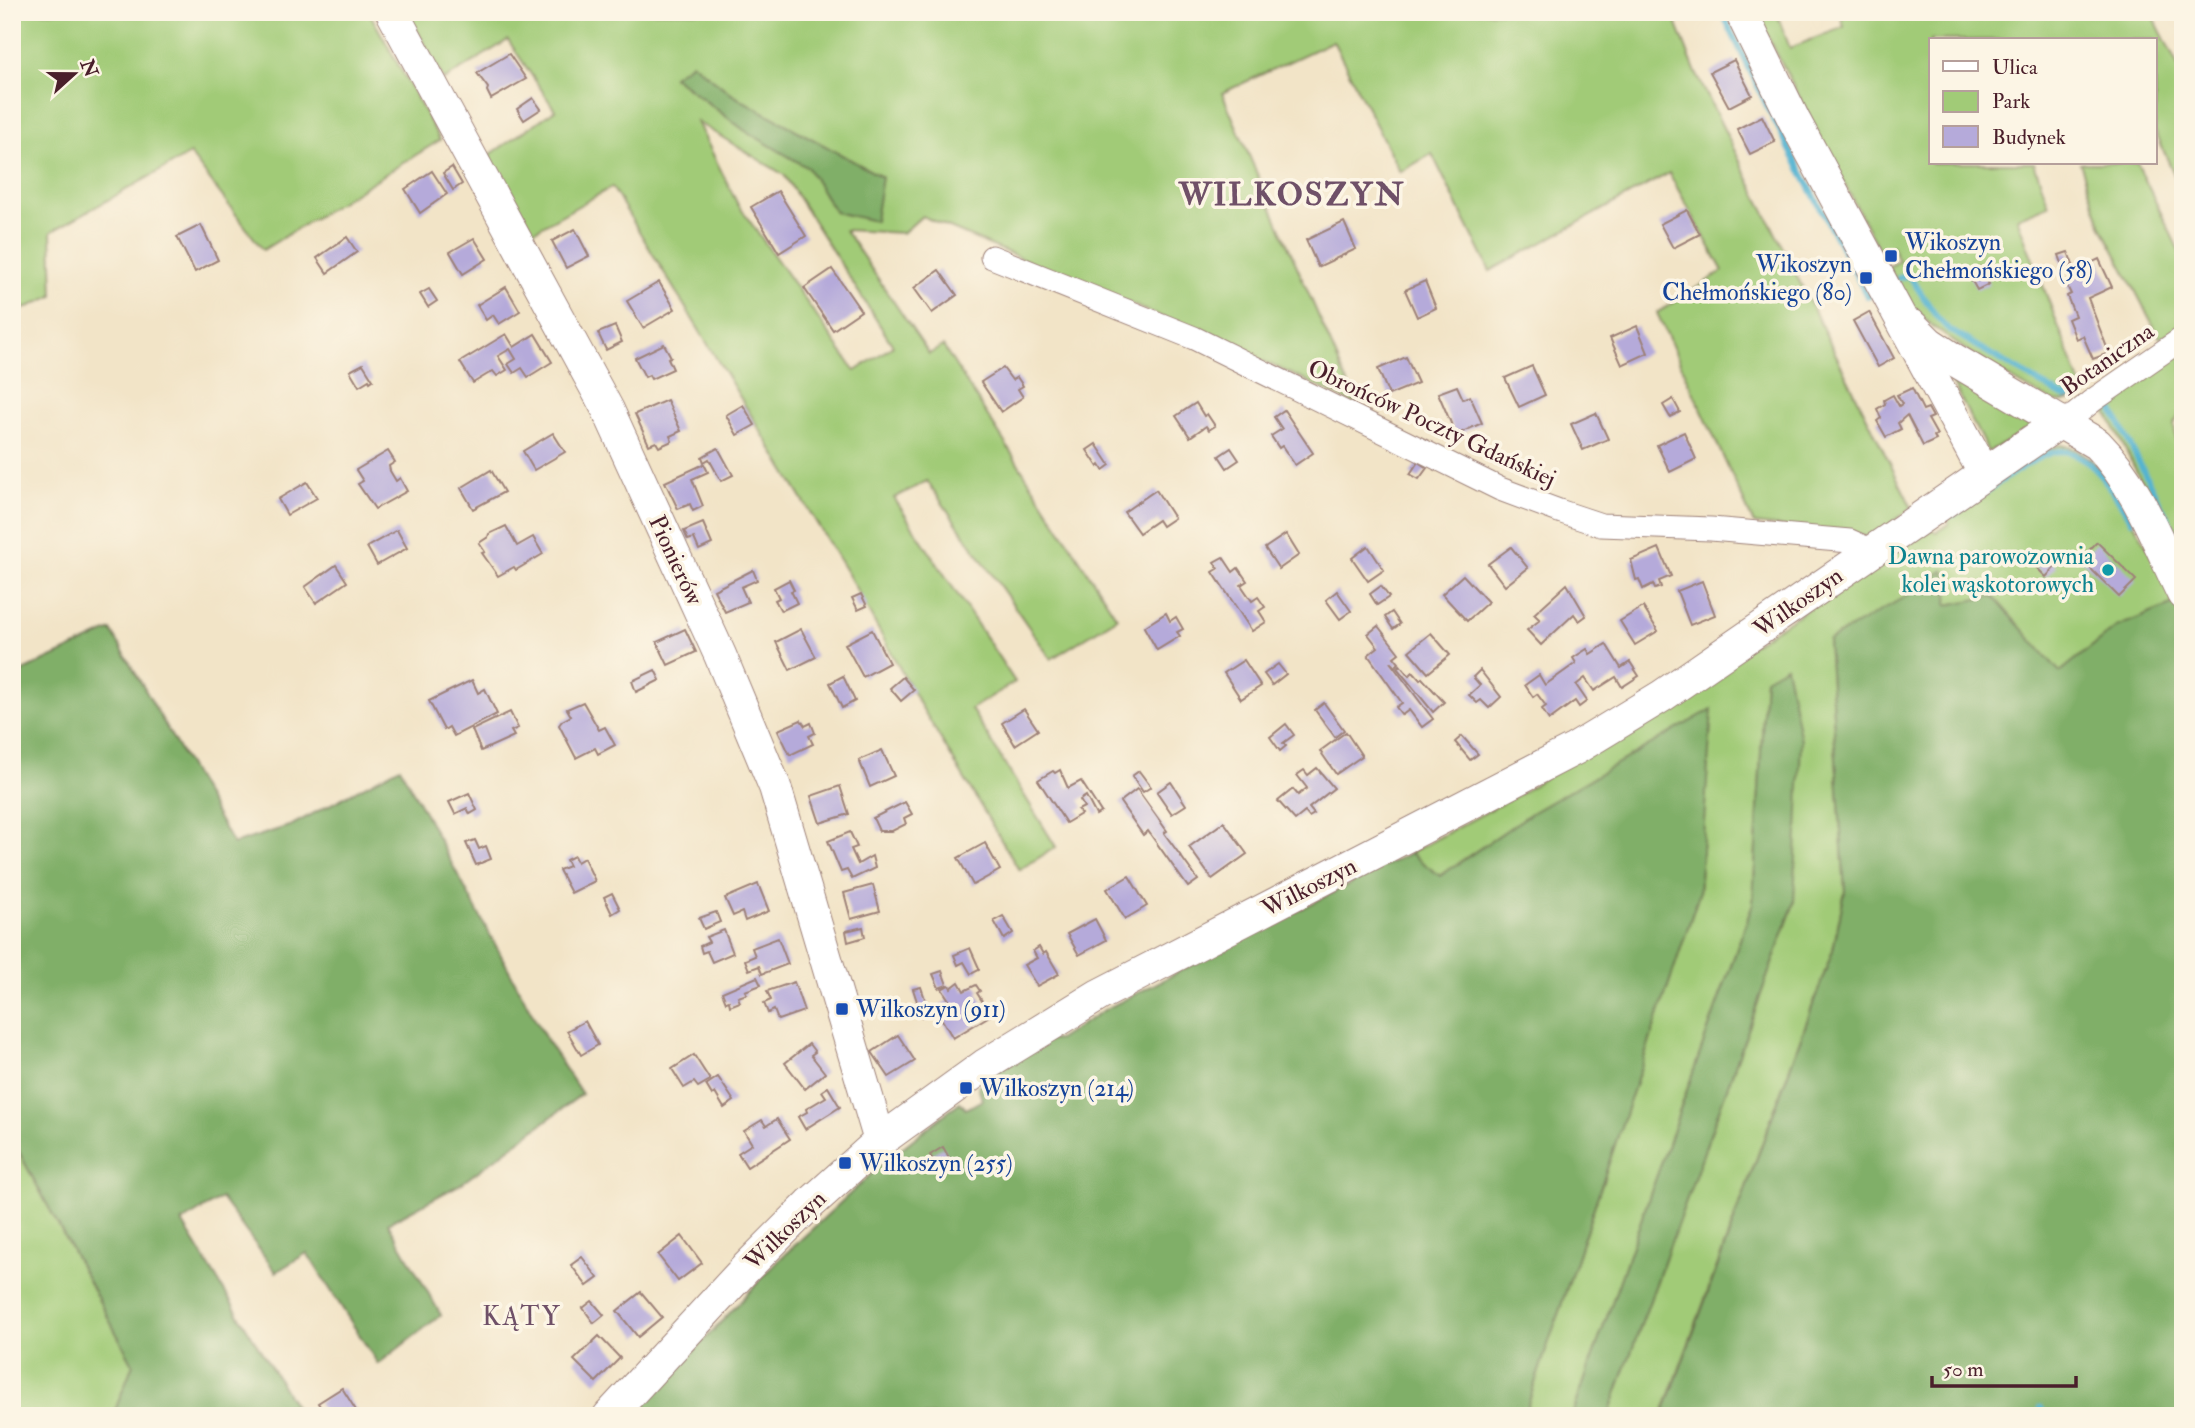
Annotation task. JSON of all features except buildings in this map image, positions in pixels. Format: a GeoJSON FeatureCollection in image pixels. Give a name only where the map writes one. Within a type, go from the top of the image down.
{"type":"FeatureCollection","features":[{"type":"Feature","properties":{"kind":"street","name":"Pionierów"},"geometry":{"type":"LineString","coordinates":[[392,12],[608,410],[720,655],[775,788],[880,1141]]}},
{"type":"Feature","properties":{"kind":"street"},"geometry":{"type":"LineString","coordinates":[[1741,12],[1794,120],[1984,473]]}},
{"type":"Feature","properties":{"kind":"street","name":"Obrońców Poczty Gdańskiej"},"geometry":{"type":"LineString","coordinates":[[992,257],[1194,338],[1500,489],[1559,511],[1601,525],[1850,541],[1861,546],[1867,554]]}},
{"type":"Feature","properties":{"kind":"street"},"geometry":{"type":"LineString","coordinates":[[1892,301],[1929,342],[2097,444],[2114,461],[2183,594]]}},
{"type":"Feature","properties":{"kind":"street","name":"Botaniczna"},"geometry":{"type":"LineString","coordinates":[[2060,422],[2075,415],[2183,338]]}},
{"type":"Feature","properties":{"kind":"street","name":"Wilkoszyn"},"geometry":{"type":"LineString","coordinates":[[609,1416],[778,1235],[880,1141],[985,1065],[1098,995],[1574,749],[1662,696],[2060,422]]}},
{"type":"Feature","properties":{"kind":"green space"},"geometry":{"type":"Polygon","coordinates":[[[12,12],[369,12],[440,140],[263,250],[190,154],[51,232],[53,296],[12,314],[12,12]]]}},
{"type":"Feature","properties":{"kind":"green space"},"geometry":{"type":"Polygon","coordinates":[[[407,12],[1672,12],[1696,73],[1912,508],[1872,537],[1754,524],[1657,313],[1723,271],[1669,173],[1490,271],[1432,154],[1400,172],[1333,41],[1222,93],[1357,405],[1195,331],[922,216],[903,233],[845,230],[929,354],[943,346],[1117,618],[1051,659],[927,481],[894,498],[1015,682],[971,709],[1056,847],[1019,870],[915,696],[849,576],[612,187],[530,233],[488,156],[555,110],[508,40],[444,80],[407,12]],[[692,63],[673,77],[744,130],[808,168],[835,212],[874,220],[882,177],[734,96],[692,63]],[[697,122],[737,203],[855,371],[893,346],[784,175],[697,122]]]}},
{"type":"Feature","properties":{"kind":"green space"},"geometry":{"type":"Polygon","coordinates":[[[1755,12],[1776,12],[1790,48],[1844,27],[1840,12],[2151,12],[2183,76],[2183,195],[2156,133],[2156,38],[1929,38],[1929,164],[2034,164],[2049,205],[2017,218],[2082,388],[2070,394],[2070,400],[2060,402],[2032,391],[1950,339],[1926,320],[1901,288],[1888,267],[1899,261],[1892,246],[1880,252],[1755,12]]]}},
{"type":"Feature","properties":{"kind":"green space"},"geometry":{"type":"Polygon","coordinates":[[[692,63],[734,96],[882,177],[875,221],[835,212],[808,168],[744,130],[673,76],[692,63]]]}},
{"type":"Feature","properties":{"kind":"green space"},"geometry":{"type":"Polygon","coordinates":[[[2080,164],[2137,164],[2183,259],[2183,325],[2160,338],[2102,227],[2080,164]]]}},
{"type":"Feature","properties":{"kind":"green space"},"geometry":{"type":"Polygon","coordinates":[[[2183,349],[2183,409],[2174,424],[2177,447],[2183,457],[2183,564],[2107,413],[2118,394],[2183,349]]]}},
{"type":"Feature","properties":{"kind":"green space"},"geometry":{"type":"Polygon","coordinates":[[[1953,374],[2028,418],[2030,425],[2026,432],[1988,452],[1949,376],[1953,374]]]}},
{"type":"Feature","properties":{"kind":"green space"},"geometry":{"type":"Polygon","coordinates":[[[2060,445],[2080,451],[2105,473],[2179,602],[2116,627],[2060,673],[1993,597],[1946,605],[1948,587],[1944,571],[1828,641],[1845,891],[1833,950],[1662,1416],[1608,1416],[1794,903],[1786,666],[1765,679],[1753,903],[1572,1416],[1524,1416],[1699,894],[1711,710],[1533,812],[1439,876],[1410,853],[1518,795],[1932,529],[1937,532],[1949,524],[1947,515],[2029,455],[2060,445]]]}},
{"type":"Feature","properties":{"kind":"green space"},"geometry":{"type":"Polygon","coordinates":[[[1944,570],[1948,587],[1947,605],[1993,596],[2060,672],[2116,627],[2179,602],[2183,609],[2183,1416],[1663,1416],[1833,950],[1845,891],[1828,641],[1903,598],[1944,570]]]}},
{"type":"Feature","properties":{"kind":"green space"},"geometry":{"type":"Polygon","coordinates":[[[111,630],[233,844],[292,825],[400,767],[547,1041],[582,1094],[461,1184],[388,1223],[441,1315],[378,1364],[307,1253],[276,1272],[221,1198],[182,1222],[301,1416],[113,1416],[133,1364],[12,1139],[12,676],[111,630]]]}},
{"type":"Feature","properties":{"kind":"green space"},"geometry":{"type":"Polygon","coordinates":[[[1786,666],[1801,740],[1794,903],[1608,1416],[1572,1416],[1753,903],[1765,678],[1786,666]]]}},
{"type":"Feature","properties":{"kind":"green space"},"geometry":{"type":"Polygon","coordinates":[[[1712,709],[1699,894],[1524,1416],[633,1416],[782,1257],[883,1163],[960,1102],[966,1109],[982,1100],[978,1086],[1037,1040],[1058,1040],[1104,1010],[1410,853],[1440,876],[1533,812],[1712,709]]]}},
{"type":"Feature","properties":{"kind":"green space"},"geometry":{"type":"Polygon","coordinates":[[[12,1139],[133,1364],[113,1416],[12,1416],[12,1139]]]}},
{"type":"Feature","properties":{"kind":"waterway"},"geometry":{"type":"LineString","coordinates":[[1722,12],[1769,110],[1867,296],[1870,296]]}},
{"type":"Feature","properties":{"kind":"waterway"},"geometry":{"type":"LineString","coordinates":[[1899,278],[1909,275],[1936,316],[1948,329],[2060,395],[2066,397],[2078,394]]}},
{"type":"Feature","properties":{"kind":"waterway"},"geometry":{"type":"LineString","coordinates":[[2131,386],[2111,407],[2183,549]]}},
{"type":"Feature","properties":{"kind":"waterway"},"geometry":{"type":"LineString","coordinates":[[1953,515],[2021,468],[2060,451],[2076,455],[2092,466],[2132,521]]}},
{"type":"Feature","properties":{"kind":"waterway"},"geometry":{"type":"LineString","coordinates":[[2040,1408],[2044,1416]]}},
{"type":"Feature","properties":{"kind":"place","name":"Wikoszyn Chełmońskiego (58)"},"geometry":{"type":"Point","coordinates":[1891,256]}},
{"type":"Feature","properties":{"kind":"place","name":"Wikoszyn Chełmońskiego (80)"},"geometry":{"type":"Point","coordinates":[1866,278]}},
{"type":"Feature","properties":{"kind":"place","name":"Dawna parowozownia kolei wąskotorowych"},"geometry":{"type":"Point","coordinates":[2108,570]}},
{"type":"Feature","properties":{"kind":"place","name":"Wilkoszyn (911)"},"geometry":{"type":"Point","coordinates":[842,1009]}},
{"type":"Feature","properties":{"kind":"place","name":"Wilkoszyn (214)"},"geometry":{"type":"Point","coordinates":[966,1088]}},
{"type":"Feature","properties":{"kind":"place","name":"Wilkoszyn (255)"},"geometry":{"type":"Point","coordinates":[845,1163]}},
{"type":"Feature","properties":{"kind":"district","name":"WILKOSZYN"},"geometry":{"type":"Point","coordinates":[1292,194]}},
{"type":"Feature","properties":{"kind":"district","name":"KĄTY"},"geometry":{"type":"Point","coordinates":[522,1316]}}]}
